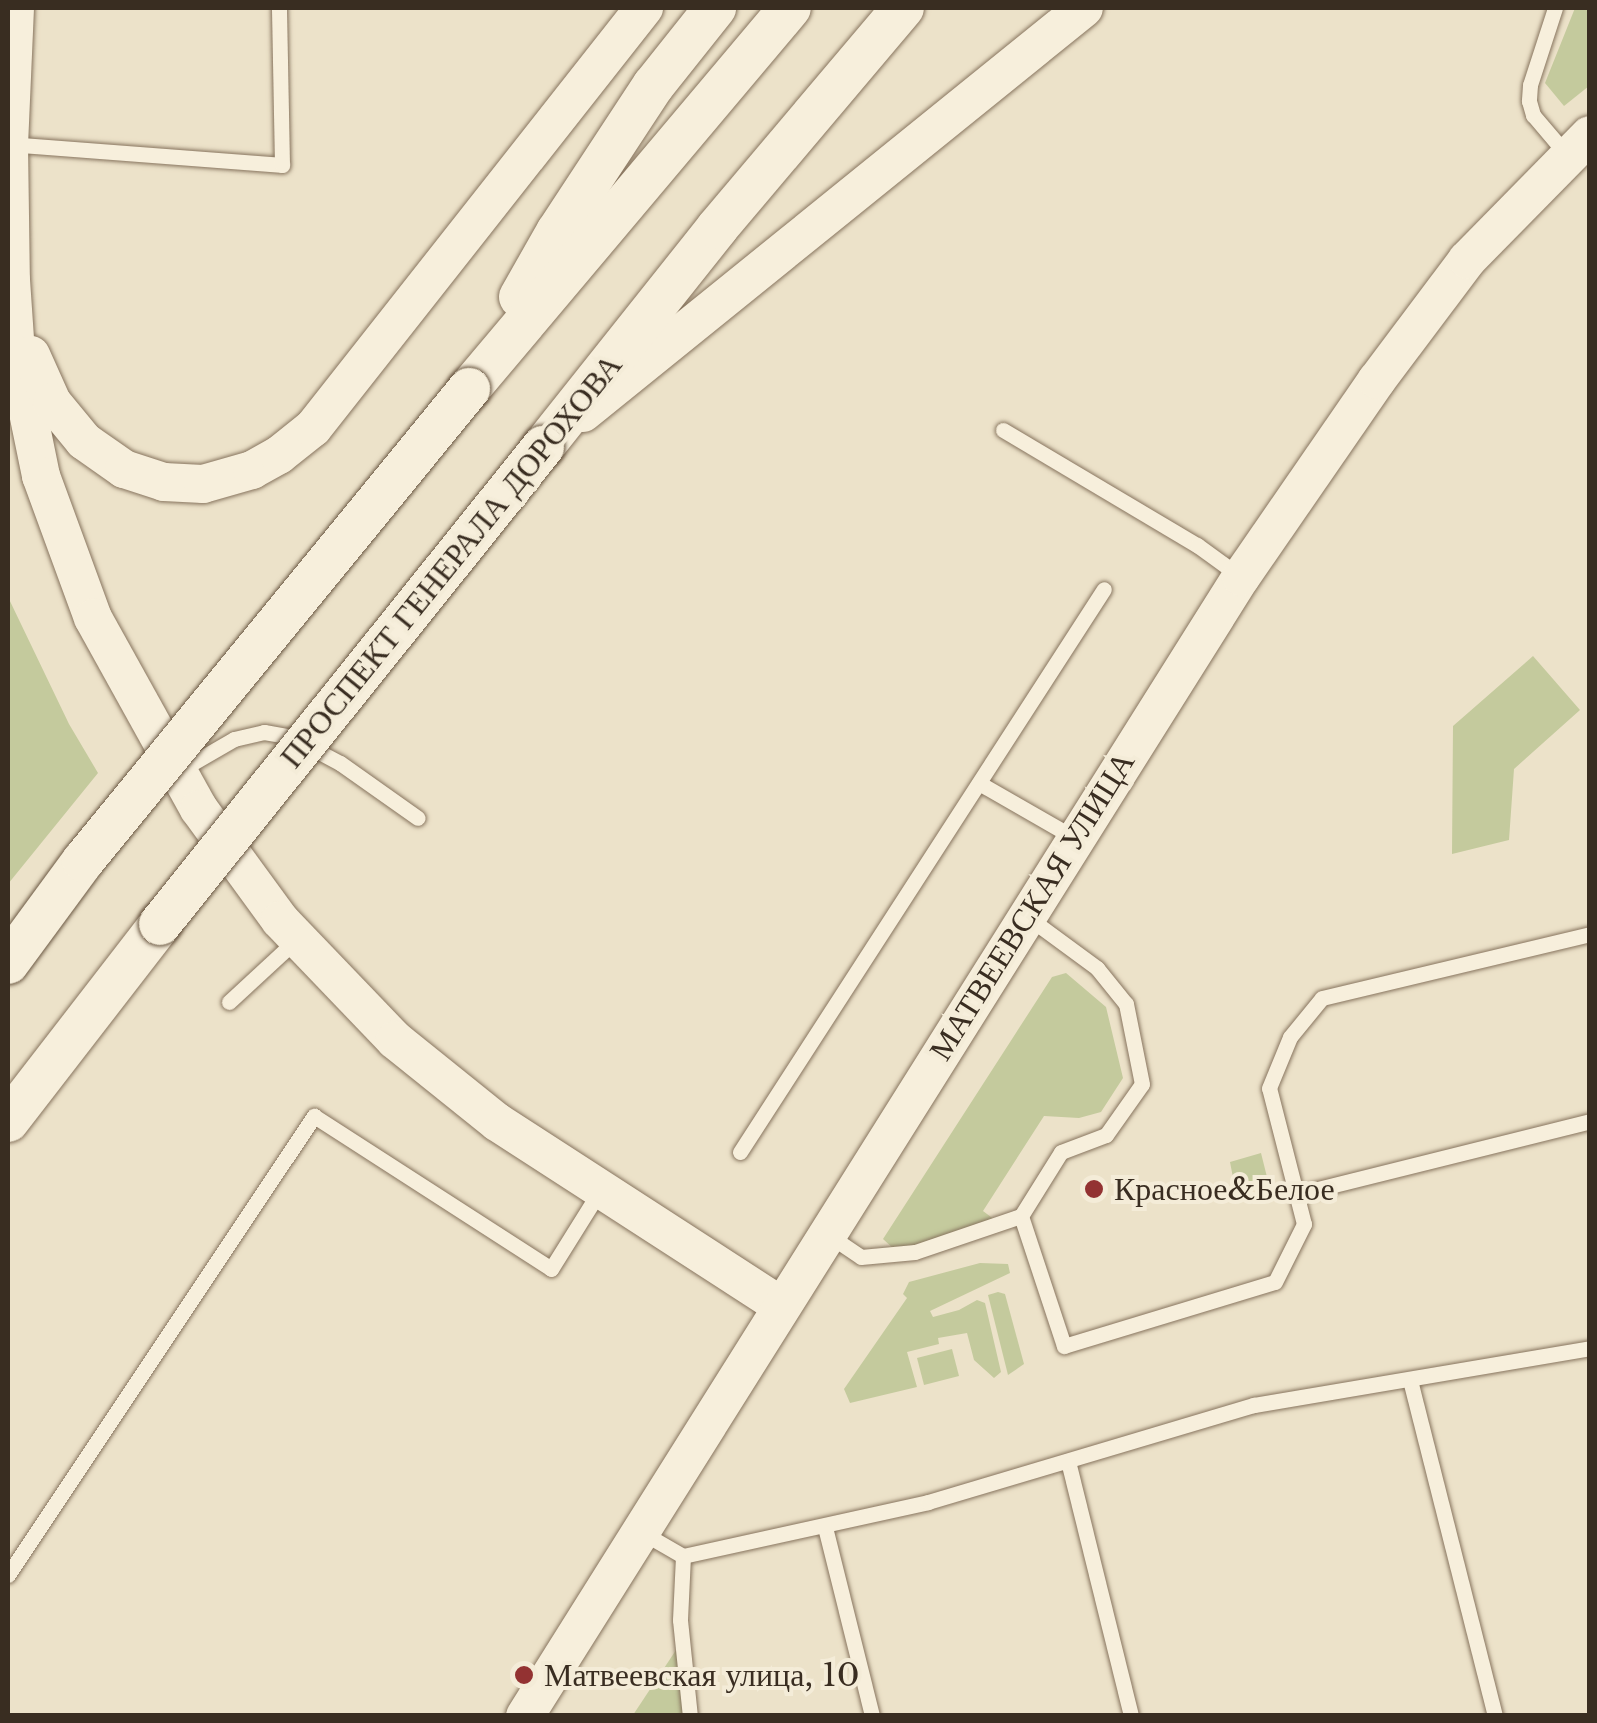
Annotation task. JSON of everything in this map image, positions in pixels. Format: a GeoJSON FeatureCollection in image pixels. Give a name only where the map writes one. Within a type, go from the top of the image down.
{"type":"FeatureCollection","features":[{"type":"Feature","properties":{"kind":"main road"},"geometry":{"type":"LineString","coordinates":[[469,389],[557,232],[653,86],[715,8]]}},
{"type":"Feature","properties":{"kind":"main road"},"geometry":{"type":"LineString","coordinates":[[8,964],[84,861],[469,389],[790,8]]}},
{"type":"Feature","properties":{"kind":"main road","name":"ПРОСПЕКТ ГЕНЕРАЛА ДОРОХОВА"},"geometry":{"type":"LineString","coordinates":[[8,1121],[717,228],[903,8]]}},
{"type":"Feature","properties":{"kind":"street"},"geometry":{"type":"LineString","coordinates":[[15,8],[9,144],[11,280],[16,354],[41,476],[60,538],[93,618],[177,772],[210,825],[297,938],[347,994],[433,1072],[498,1122],[781,1306]]}},
{"type":"Feature","properties":{"kind":"street"},"geometry":{"type":"LineString","coordinates":[[11,280],[28,348],[52,402],[84,441],[124,469],[164,482],[203,484],[252,470],[279,455],[312,428],[644,8]]}},
{"type":"Feature","properties":{"kind":"street"},"geometry":{"type":"LineString","coordinates":[[543,447],[1084,8]]}},
{"type":"Feature","properties":{"kind":"street","name":"МАТВЕЕВСКАЯ УЛИЦА"},"geometry":{"type":"LineString","coordinates":[[540,1706],[639,1531],[1240,577],[1377,380],[1467,260],[1578,145]]}},
{"type":"Feature","properties":{"kind":"lane"},"geometry":{"type":"LineString","coordinates":[[9,144],[282,166],[279,8]]}},
{"type":"Feature","properties":{"kind":"lane"},"geometry":{"type":"LineString","coordinates":[[1555,8],[1530,85],[1529,101],[1533,115],[1578,145]]}},
{"type":"Feature","properties":{"kind":"lane"},"geometry":{"type":"LineString","coordinates":[[1003,430],[1196,545],[1240,577]]}},
{"type":"Feature","properties":{"kind":"lane"},"geometry":{"type":"LineString","coordinates":[[740,1152],[1104,589]]}},
{"type":"Feature","properties":{"kind":"lane"},"geometry":{"type":"LineString","coordinates":[[177,772],[234,739],[264,732],[291,737],[340,763],[418,818]]}},
{"type":"Feature","properties":{"kind":"lane"},"geometry":{"type":"LineString","coordinates":[[980,783],[1073,838]]}},
{"type":"Feature","properties":{"kind":"lane"},"geometry":{"type":"LineString","coordinates":[[826,1234],[860,1256],[915,1252],[1021,1216],[1061,1152],[1106,1135],[1142,1084],[1126,1004],[1097,968],[1024,915]]}},
{"type":"Feature","properties":{"kind":"lane"},"geometry":{"type":"LineString","coordinates":[[1021,1216],[1064,1346],[1275,1282],[1304,1224],[1270,1088],[1290,1037],[1322,998],[1590,934]]}},
{"type":"Feature","properties":{"kind":"lane"},"geometry":{"type":"LineString","coordinates":[[229,1002],[297,938]]}},
{"type":"Feature","properties":{"kind":"lane"},"geometry":{"type":"LineString","coordinates":[[8,1574],[314,1116],[550,1269],[601,1189]]}},
{"type":"Feature","properties":{"kind":"lane"},"geometry":{"type":"LineString","coordinates":[[1298,1194],[1590,1121]]}},
{"type":"Feature","properties":{"kind":"lane"},"geometry":{"type":"LineString","coordinates":[[639,1531],[682,1556],[825,1527],[1254,1405],[1590,1348]]}},
{"type":"Feature","properties":{"kind":"lane"},"geometry":{"type":"LineString","coordinates":[[1410,1380],[1495,1716]]}},
{"type":"Feature","properties":{"kind":"lane"},"geometry":{"type":"LineString","coordinates":[[1068,1461],[1131,1716]]}},
{"type":"Feature","properties":{"kind":"lane"},"geometry":{"type":"LineString","coordinates":[[825,1527],[872,1716]]}},
{"type":"Feature","properties":{"kind":"lane"},"geometry":{"type":"LineString","coordinates":[[682,1556],[680,1620],[690,1716]]}},
{"type":"Feature","properties":{"kind":"green space"},"geometry":{"type":"Polygon","coordinates":[[[1575,8],[1589,8],[1589,86],[1564,106],[1545,83],[1575,8]]]}},
{"type":"Feature","properties":{"kind":"green space"},"geometry":{"type":"Polygon","coordinates":[[[8,597],[69,724],[98,773],[8,884],[8,597]]]}},
{"type":"Feature","properties":{"kind":"green space"},"geometry":{"type":"Polygon","coordinates":[[[1533,656],[1580,710],[1514,769],[1509,840],[1452,854],[1453,726],[1533,656]]]}},
{"type":"Feature","properties":{"kind":"green space"},"geometry":{"type":"Polygon","coordinates":[[[1066,973],[1106,1007],[1123,1078],[1101,1112],[1079,1118],[1044,1116],[983,1211],[999,1223],[895,1250],[883,1239],[1052,977],[1066,973]]]}},
{"type":"Feature","properties":{"kind":"green space"},"geometry":{"type":"Polygon","coordinates":[[[1261,1153],[1269,1185],[1283,1198],[1262,1203],[1257,1185],[1235,1188],[1230,1162],[1261,1153]]]}},
{"type":"Feature","properties":{"kind":"green space"},"geometry":{"type":"Polygon","coordinates":[[[980,1263],[1008,1264],[1010,1273],[930,1311],[933,1317],[977,1300],[985,1303],[1001,1372],[994,1378],[974,1360],[967,1333],[938,1338],[939,1344],[907,1352],[917,1387],[850,1403],[844,1389],[907,1298],[903,1294],[909,1282],[980,1263]]]}},
{"type":"Feature","properties":{"kind":"green space"},"geometry":{"type":"Polygon","coordinates":[[[1005,1294],[1024,1364],[1008,1375],[988,1295],[1005,1294]]]}},
{"type":"Feature","properties":{"kind":"green space"},"geometry":{"type":"Polygon","coordinates":[[[952,1349],[959,1376],[924,1385],[917,1358],[952,1349]]]}},
{"type":"Feature","properties":{"kind":"green space"},"geometry":{"type":"Polygon","coordinates":[[[682,1641],[690,1715],[633,1715],[682,1641]]]}},
{"type":"Feature","properties":{"kind":"place","name":"Красное&Белое"},"geometry":{"type":"Point","coordinates":[1094,1189]}},
{"type":"Feature","properties":{"kind":"place","name":"Матвеевская улица, 10"},"geometry":{"type":"Point","coordinates":[524,1675]}}]}
